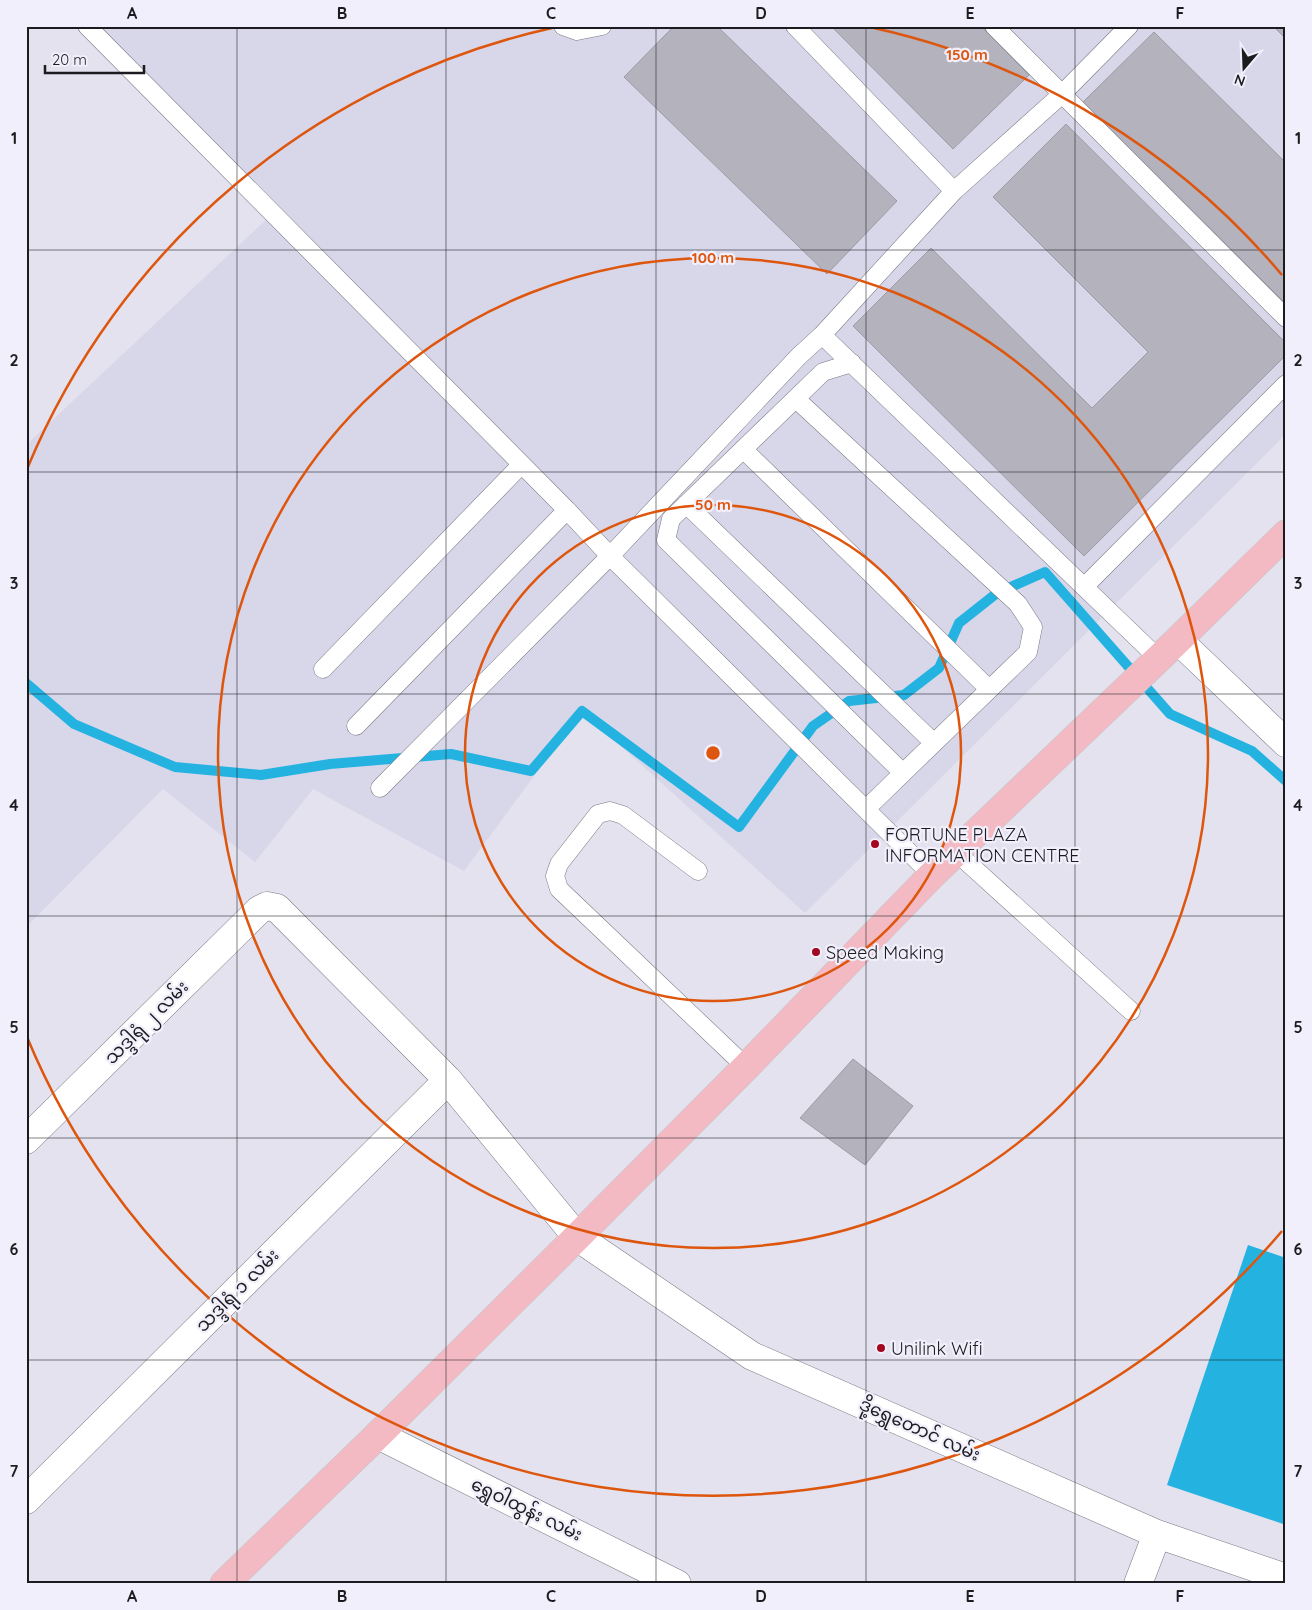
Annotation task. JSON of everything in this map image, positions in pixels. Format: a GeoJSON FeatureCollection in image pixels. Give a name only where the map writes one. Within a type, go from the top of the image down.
{"type":"FeatureCollection","features":[{"type":"Feature","properties":{"kind":"main road"},"geometry":{"type":"LineString","coordinates":[[224,1584],[378,1435],[746,1067],[932,875],[1159,659],[1286,534]]}},
{"type":"Feature","properties":{"kind":"street"},"geometry":{"type":"LineString","coordinates":[[1178,640],[1286,743]]}},
{"type":"Feature","properties":{"kind":"street","name":"ဒို့ရွှေတောင် လမ်း"},"geometry":{"type":"LineString","coordinates":[[267,906],[277,908],[448,1080],[577,1236],[752,1356],[1157,1534],[1286,1578]]}},
{"type":"Feature","properties":{"kind":"street","name":"သဒ္ဒါရုံ ၂ လမ်း"},"geometry":{"type":"LineString","coordinates":[[26,1140],[259,910],[267,906]]}},
{"type":"Feature","properties":{"kind":"street","name":"သဒ္ဒါရုံ ၁ လမ်း"},"geometry":{"type":"LineString","coordinates":[[26,1500],[448,1080]]}},
{"type":"Feature","properties":{"kind":"street","name":"ရွှေဝါထွန်း လမ်း"},"geometry":{"type":"LineString","coordinates":[[378,1435],[677,1584]]}},
{"type":"Feature","properties":{"kind":"street"},"geometry":{"type":"LineString","coordinates":[[1138,1584],[1157,1534]]}},
{"type":"Feature","properties":{"kind":"lane"},"geometry":{"type":"LineString","coordinates":[[87,26],[521,465],[568,510],[610,556],[932,875]]}},
{"type":"Feature","properties":{"kind":"lane"},"geometry":{"type":"LineString","coordinates":[[563,26],[577,31],[602,26]]}},
{"type":"Feature","properties":{"kind":"lane"},"geometry":{"type":"LineString","coordinates":[[795,26],[954,191]]}},
{"type":"Feature","properties":{"kind":"lane"},"geometry":{"type":"LineString","coordinates":[[994,26],[1286,318]]}},
{"type":"Feature","properties":{"kind":"lane"},"geometry":{"type":"LineString","coordinates":[[380,788],[610,556],[799,356],[822,336],[954,191],[1061,95],[1129,26]]}},
{"type":"Feature","properties":{"kind":"lane"},"geometry":{"type":"LineString","coordinates":[[822,336],[1159,659]]}},
{"type":"Feature","properties":{"kind":"lane"},"geometry":{"type":"LineString","coordinates":[[852,363],[823,372],[671,519],[666,540],[903,773]]}},
{"type":"Feature","properties":{"kind":"lane"},"geometry":{"type":"LineString","coordinates":[[1084,587],[1286,384]]}},
{"type":"Feature","properties":{"kind":"lane"},"geometry":{"type":"LineString","coordinates":[[796,399],[1018,604],[1033,627],[1028,652],[866,809]]}},
{"type":"Feature","properties":{"kind":"lane"},"geometry":{"type":"LineString","coordinates":[[743,449],[990,689]]}},
{"type":"Feature","properties":{"kind":"lane"},"geometry":{"type":"LineString","coordinates":[[323,669],[521,465]]}},
{"type":"Feature","properties":{"kind":"lane"},"geometry":{"type":"LineString","coordinates":[[686,504],[934,743]]}},
{"type":"Feature","properties":{"kind":"lane"},"geometry":{"type":"LineString","coordinates":[[356,726],[568,510]]}},
{"type":"Feature","properties":{"kind":"lane"},"geometry":{"type":"LineString","coordinates":[[698,871],[623,816],[610,811],[598,814],[559,864],[556,876],[559,890],[746,1067]]}},
{"type":"Feature","properties":{"kind":"lane"},"geometry":{"type":"LineString","coordinates":[[956,852],[1131,1011]]}},
{"type":"Feature","properties":{"kind":"shaded area"},"geometry":{"type":"Polygon","coordinates":[[[84,26],[1286,26],[1286,434],[805,913],[582,711],[464,871],[313,789],[255,862],[163,789],[26,927],[26,445],[270,216],[84,26]]]}},
{"type":"Feature","properties":{"kind":"water"},"geometry":{"type":"Polygon","coordinates":[[[1248,1245],[1286,1258],[1286,1525],[1167,1485],[1248,1245]]]}},
{"type":"Feature","properties":{"kind":"building"},"geometry":{"type":"Polygon","coordinates":[[[674,26],[717,26],[897,201],[827,274],[624,77],[674,26]]]}},
{"type":"Feature","properties":{"kind":"building"},"geometry":{"type":"Polygon","coordinates":[[[831,26],[981,26],[1029,75],[953,149],[831,26]]]}},
{"type":"Feature","properties":{"kind":"building"},"geometry":{"type":"Polygon","coordinates":[[[1273,26],[1286,26],[1286,39],[1273,26]]]}},
{"type":"Feature","properties":{"kind":"building"},"geometry":{"type":"Polygon","coordinates":[[[1154,32],[1286,163],[1286,304],[1083,102],[1154,32]]]}},
{"type":"Feature","properties":{"kind":"building"},"geometry":{"type":"Polygon","coordinates":[[[1066,124],[1286,343],[1286,355],[1084,556],[853,326],[931,248],[1092,408],[1148,352],[993,197],[1066,124]]]}},
{"type":"Feature","properties":{"kind":"building"},"geometry":{"type":"Polygon","coordinates":[[[853,1059],[913,1106],[865,1165],[800,1118],[853,1059]]]}},
{"type":"Feature","properties":{"kind":"waterway"},"geometry":{"type":"LineString","coordinates":[[26,683],[74,724],[175,767],[261,775],[330,764],[451,754],[531,771],[582,711],[739,827],[813,726],[849,701],[904,695],[939,668],[959,623],[997,593],[1045,572],[1170,714],[1252,751],[1286,781]]}},
{"type":"Feature","properties":{"kind":"place","name":"FORTUNE PLAZA INFORMATION CENTRE"},"geometry":{"type":"Point","coordinates":[875,844]}},
{"type":"Feature","properties":{"kind":"place","name":"Speed Making"},"geometry":{"type":"Point","coordinates":[816,952]}},
{"type":"Feature","properties":{"kind":"place","name":"Unilink Wifi"},"geometry":{"type":"Point","coordinates":[881,1348]}}]}
